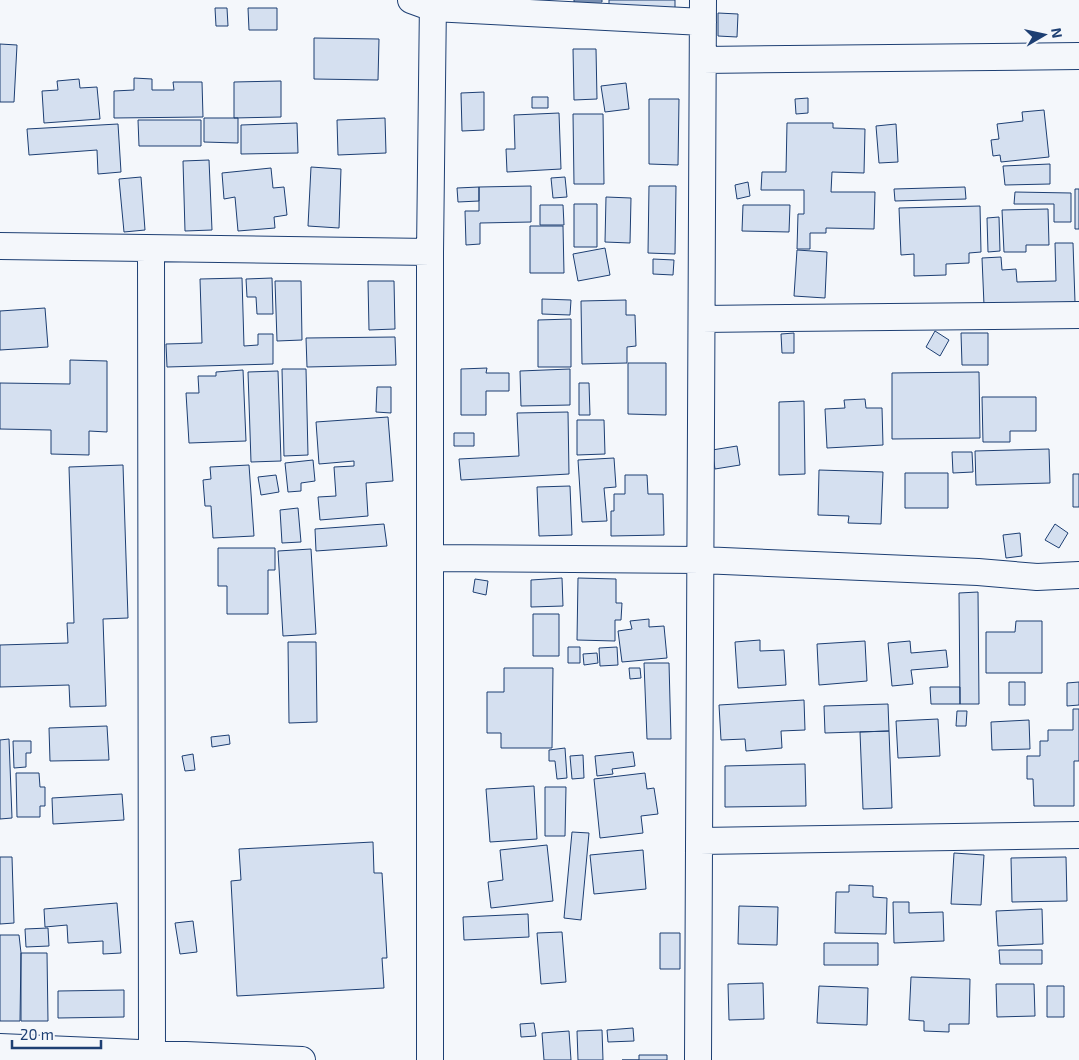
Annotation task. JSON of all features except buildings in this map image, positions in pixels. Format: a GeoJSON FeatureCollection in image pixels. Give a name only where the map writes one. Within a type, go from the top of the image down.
{"type":"FeatureCollection","features":[{"type":"Feature","properties":{"kind":"street"},"geometry":{"type":"LineString","coordinates":[[430,1060],[430,252],[426,3],[703,11],[698,1060]]}},
{"type":"Feature","properties":{"kind":"street"},"geometry":{"type":"LineString","coordinates":[[703,60],[1079,56]]}},
{"type":"Feature","properties":{"kind":"street"},"geometry":{"type":"LineString","coordinates":[[0,246],[430,252]]}},
{"type":"Feature","properties":{"kind":"street"},"geometry":{"type":"LineString","coordinates":[[151,249],[152,1053]]}},
{"type":"Feature","properties":{"kind":"street"},"geometry":{"type":"LineString","coordinates":[[702,319],[1079,315]]}},
{"type":"Feature","properties":{"kind":"street"},"geometry":{"type":"LineString","coordinates":[[430,558],[701,560],[968,571],[1036,576],[1079,575]]}},
{"type":"Feature","properties":{"kind":"street"},"geometry":{"type":"LineString","coordinates":[[700,841],[1079,835]]}},
{"type":"Feature","properties":{"kind":"street"},"geometry":{"type":"LineString","coordinates":[[0,1047],[302,1060]]}}]}
